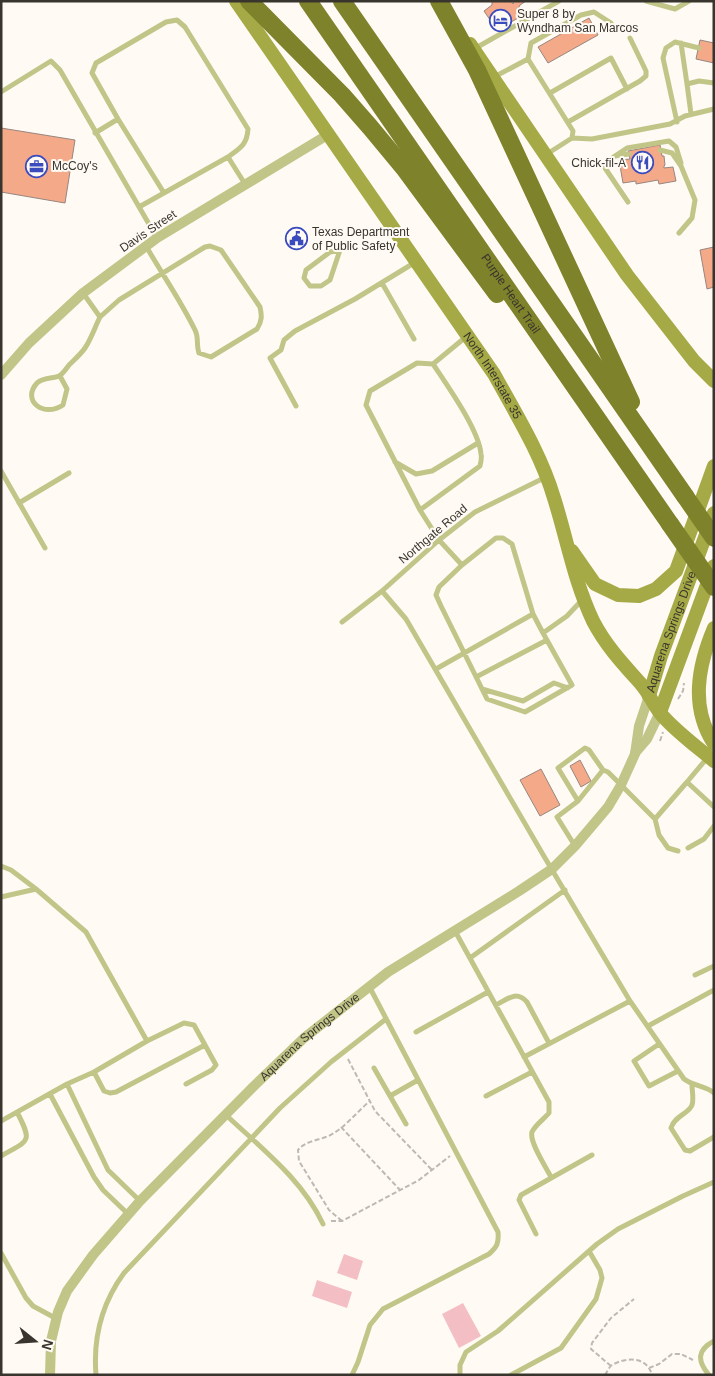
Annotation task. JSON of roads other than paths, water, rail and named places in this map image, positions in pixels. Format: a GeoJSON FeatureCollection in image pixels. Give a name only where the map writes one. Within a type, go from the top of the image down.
{"type":"FeatureCollection","features":[{"type":"Feature","properties":{"kind":"highway"},"geometry":{"type":"LineString","coordinates":[[249,1],[342,95],[392,154],[648,493]]}},
{"type":"Feature","properties":{"kind":"highway","name":"Purple Heart Trail"},"geometry":{"type":"LineString","coordinates":[[308,1],[714,587]]}},
{"type":"Feature","properties":{"kind":"highway"},"geometry":{"type":"LineString","coordinates":[[342,1],[714,538]]}},
{"type":"Feature","properties":{"kind":"highway"},"geometry":{"type":"LineString","coordinates":[[440,1],[471,51],[501,122],[619,379],[663,465]]}},
{"type":"Feature","properties":{"kind":"main road","name":"North Interstate 35"},"geometry":{"type":"LineString","coordinates":[[236,1],[494,374],[521,424],[546,477],[554,497],[576,581],[593,620],[611,651],[643,686],[660,712],[712,754]]}},
{"type":"Feature","properties":{"kind":"main road"},"geometry":{"type":"LineString","coordinates":[[471,51],[494,78],[544,155],[627,275],[694,361],[714,381]]}},
{"type":"Feature","properties":{"kind":"main road"},"geometry":{"type":"LineString","coordinates":[[694,361],[714,365]]}},
{"type":"Feature","properties":{"kind":"main road"},"geometry":{"type":"LineString","coordinates":[[566,542],[595,584],[618,595],[639,596],[656,589],[676,571],[714,466]]}},
{"type":"Feature","properties":{"kind":"main road","name":"Aquarena Springs Drive"},"geometry":{"type":"LineString","coordinates":[[649,696],[661,656],[714,513]]}},
{"type":"Feature","properties":{"kind":"main road","name":"Aquarena Springs Drive"},"geometry":{"type":"LineString","coordinates":[[660,712],[714,566]]}},
{"type":"Feature","properties":{"kind":"main road"},"geometry":{"type":"LineString","coordinates":[[712,754],[699,706],[698,691],[701,665],[714,628]]}},
{"type":"Feature","properties":{"kind":"street","name":"Davis Street"},"geometry":{"type":"LineString","coordinates":[[1,375],[29,343],[83,293],[146,246],[329,134]]}},
{"type":"Feature","properties":{"kind":"street","name":"Aquarena Springs Drive"},"geometry":{"type":"LineString","coordinates":[[635,754],[639,726],[649,696]]}},
{"type":"Feature","properties":{"kind":"street","name":"Aquarena Springs Drive"},"geometry":{"type":"LineString","coordinates":[[50,1375],[51,1341],[67,1291],[92,1255],[140,1201],[304,1038],[388,972],[552,869],[575,846],[608,807],[621,785],[635,754],[647,739],[660,712]]}},
{"type":"Feature","properties":{"kind":"lane"},"geometry":{"type":"LineString","coordinates":[[471,51],[559,1]]}},
{"type":"Feature","properties":{"kind":"lane"},"geometry":{"type":"LineString","coordinates":[[646,1],[675,9],[689,1]]}},
{"type":"Feature","properties":{"kind":"lane"},"geometry":{"type":"LineString","coordinates":[[572,138],[573,130],[528,59],[531,43],[581,15],[594,12],[612,23]]}},
{"type":"Feature","properties":{"kind":"lane"},"geometry":{"type":"LineString","coordinates":[[139,206],[164,193],[228,157],[241,148],[247,140],[248,129],[185,27],[177,20],[166,22],[96,63],[92,73],[164,193]]}},
{"type":"Feature","properties":{"kind":"lane"},"geometry":{"type":"LineString","coordinates":[[568,122],[640,82],[646,76],[646,71],[630,38]]}},
{"type":"Feature","properties":{"kind":"lane"},"geometry":{"type":"LineString","coordinates":[[677,122],[663,58],[666,48],[675,42],[699,48]]}},
{"type":"Feature","properties":{"kind":"lane"},"geometry":{"type":"LineString","coordinates":[[680,43],[691,114]]}},
{"type":"Feature","properties":{"kind":"lane"},"geometry":{"type":"LineString","coordinates":[[550,93],[611,58],[627,89]]}},
{"type":"Feature","properties":{"kind":"lane"},"geometry":{"type":"LineString","coordinates":[[494,78],[528,59]]}},
{"type":"Feature","properties":{"kind":"lane"},"geometry":{"type":"LineString","coordinates":[[1,92],[51,61],[60,70],[157,238]]}},
{"type":"Feature","properties":{"kind":"lane"},"geometry":{"type":"LineString","coordinates":[[687,84],[699,81],[714,83]]}},
{"type":"Feature","properties":{"kind":"lane"},"geometry":{"type":"LineString","coordinates":[[544,155],[572,138],[592,139],[670,124],[691,114],[714,109]]}},
{"type":"Feature","properties":{"kind":"lane"},"geometry":{"type":"LineString","coordinates":[[96,133],[118,119]]}},
{"type":"Feature","properties":{"kind":"lane"},"geometry":{"type":"LineString","coordinates":[[628,202],[605,168],[605,164],[627,148],[669,141],[676,147],[681,166],[696,200],[692,218],[679,233]]}},
{"type":"Feature","properties":{"kind":"lane"},"geometry":{"type":"LineString","coordinates":[[660,150],[672,154],[681,166]]}},
{"type":"Feature","properties":{"kind":"lane"},"geometry":{"type":"LineString","coordinates":[[616,156],[629,154]]}},
{"type":"Feature","properties":{"kind":"lane"},"geometry":{"type":"LineString","coordinates":[[228,157],[245,184]]}},
{"type":"Feature","properties":{"kind":"lane"},"geometry":{"type":"LineString","coordinates":[[340,250],[330,280],[321,286],[310,286],[304,278],[306,270],[330,252],[340,250],[348,245]]}},
{"type":"Feature","properties":{"kind":"lane"},"geometry":{"type":"LineString","coordinates":[[60,376],[67,389],[63,405],[56,410],[48,411],[38,407],[31,394],[37,383],[44,379],[60,376],[84,349],[100,317],[119,300],[162,274],[204,247],[210,246],[221,250],[260,307],[262,315],[258,329],[211,357],[199,353],[197,333],[162,274],[146,246]]}},
{"type":"Feature","properties":{"kind":"lane"},"geometry":{"type":"LineString","coordinates":[[296,406],[270,358],[281,350],[284,340],[295,331],[417,261]]}},
{"type":"Feature","properties":{"kind":"lane"},"geometry":{"type":"LineString","coordinates":[[382,282],[414,339]]}},
{"type":"Feature","properties":{"kind":"lane"},"geometry":{"type":"LineString","coordinates":[[83,293],[100,317]]}},
{"type":"Feature","properties":{"kind":"lane"},"geometry":{"type":"LineString","coordinates":[[462,565],[439,540],[420,510],[366,405],[370,391],[417,363],[434,364],[468,336]]}},
{"type":"Feature","properties":{"kind":"lane"},"geometry":{"type":"LineString","coordinates":[[420,510],[480,466],[481,454],[478,443],[459,403],[434,364]]}},
{"type":"Feature","properties":{"kind":"lane"},"geometry":{"type":"LineString","coordinates":[[395,461],[416,474],[432,472],[478,443]]}},
{"type":"Feature","properties":{"kind":"lane"},"geometry":{"type":"LineString","coordinates":[[1,471],[45,548]]}},
{"type":"Feature","properties":{"kind":"lane"},"geometry":{"type":"LineString","coordinates":[[19,503],[69,473]]}},
{"type":"Feature","properties":{"kind":"lane","name":"Northgate Road"},"geometry":{"type":"LineString","coordinates":[[342,622],[382,591],[439,540],[475,512],[546,477]]}},
{"type":"Feature","properties":{"kind":"lane"},"geometry":{"type":"LineString","coordinates":[[496,538],[503,538],[512,544],[533,614],[572,685],[525,712],[487,699],[463,654],[436,595],[439,587],[462,565],[496,538]]}},
{"type":"Feature","properties":{"kind":"lane"},"geometry":{"type":"LineString","coordinates":[[382,591],[406,619],[630,1001],[684,1079],[692,1085],[707,1088],[714,1093]]}},
{"type":"Feature","properties":{"kind":"lane"},"geometry":{"type":"LineString","coordinates":[[543,633],[567,616],[583,598]]}},
{"type":"Feature","properties":{"kind":"lane"},"geometry":{"type":"LineString","coordinates":[[436,669],[533,614]]}},
{"type":"Feature","properties":{"kind":"lane"},"geometry":{"type":"LineString","coordinates":[[476,677],[547,640]]}},
{"type":"Feature","properties":{"kind":"lane"},"geometry":{"type":"LineString","coordinates":[[482,689],[523,701],[554,683],[568,688]]}},
{"type":"Feature","properties":{"kind":"lane"},"geometry":{"type":"LineString","coordinates":[[578,801],[558,768],[585,748],[589,750],[603,770],[608,772],[655,819],[659,835],[668,848],[678,851]]}},
{"type":"Feature","properties":{"kind":"lane"},"geometry":{"type":"LineString","coordinates":[[655,819],[712,754]]}},
{"type":"Feature","properties":{"kind":"lane"},"geometry":{"type":"LineString","coordinates":[[575,846],[557,817],[578,801],[603,770]]}},
{"type":"Feature","properties":{"kind":"lane"},"geometry":{"type":"LineString","coordinates":[[687,782],[714,807]]}},
{"type":"Feature","properties":{"kind":"lane"},"geometry":{"type":"LineString","coordinates":[[688,848],[704,839],[714,826]]}},
{"type":"Feature","properties":{"kind":"lane"},"geometry":{"type":"LineString","coordinates":[[1,866],[11,870],[36,889],[86,932],[146,1041]]}},
{"type":"Feature","properties":{"kind":"lane"},"geometry":{"type":"LineString","coordinates":[[1,898],[36,889]]}},
{"type":"Feature","properties":{"kind":"lane"},"geometry":{"type":"LineString","coordinates":[[470,958],[565,890]]}},
{"type":"Feature","properties":{"kind":"lane"},"geometry":{"type":"LineString","coordinates":[[454,930],[549,1102],[549,1113],[532,1131],[532,1137],[533,1144],[551,1177]]}},
{"type":"Feature","properties":{"kind":"lane"},"geometry":{"type":"LineString","coordinates":[[695,975],[714,966]]}},
{"type":"Feature","properties":{"kind":"lane"},"geometry":{"type":"LineString","coordinates":[[352,1375],[370,1325],[383,1309],[489,1254],[498,1244],[498,1232],[369,986]]}},
{"type":"Feature","properties":{"kind":"lane"},"geometry":{"type":"LineString","coordinates":[[648,1026],[714,990]]}},
{"type":"Feature","properties":{"kind":"lane"},"geometry":{"type":"LineString","coordinates":[[416,1032],[488,992]]}},
{"type":"Feature","properties":{"kind":"lane"},"geometry":{"type":"LineString","coordinates":[[496,1005],[517,995],[522,996],[549,1044]]}},
{"type":"Feature","properties":{"kind":"lane"},"geometry":{"type":"LineString","coordinates":[[524,1057],[630,1001]]}},
{"type":"Feature","properties":{"kind":"lane"},"geometry":{"type":"LineString","coordinates":[[96,1375],[95,1355],[97,1336],[103,1314],[118,1282],[280,1108],[343,1052],[386,1019]]}},
{"type":"Feature","properties":{"kind":"lane"},"geometry":{"type":"LineString","coordinates":[[1,1121],[67,1084],[94,1072],[146,1041],[184,1023],[190,1023],[194,1025],[216,1065],[212,1070],[186,1084]]}},
{"type":"Feature","properties":{"kind":"lane"},"geometry":{"type":"LineString","coordinates":[[659,1044],[634,1061],[649,1086],[678,1071]]}},
{"type":"Feature","properties":{"kind":"lane"},"geometry":{"type":"LineString","coordinates":[[94,1072],[104,1091],[116,1092],[205,1045]]}},
{"type":"Feature","properties":{"kind":"lane"},"geometry":{"type":"LineString","coordinates":[[374,1068],[406,1124]]}},
{"type":"Feature","properties":{"kind":"lane"},"geometry":{"type":"LineString","coordinates":[[486,1096],[532,1072]]}},
{"type":"Feature","properties":{"kind":"lane"},"geometry":{"type":"LineString","coordinates":[[390,1096],[418,1080]]}},
{"type":"Feature","properties":{"kind":"lane"},"geometry":{"type":"LineString","coordinates":[[67,1084],[108,1170],[140,1201]]}},
{"type":"Feature","properties":{"kind":"lane"},"geometry":{"type":"LineString","coordinates":[[707,1088],[714,1084]]}},
{"type":"Feature","properties":{"kind":"lane"},"geometry":{"type":"LineString","coordinates":[[692,1085],[692,1106],[673,1122],[671,1128],[685,1150],[690,1152],[714,1137]]}},
{"type":"Feature","properties":{"kind":"lane"},"geometry":{"type":"LineString","coordinates":[[50,1094],[94,1177],[103,1190],[129,1215]]}},
{"type":"Feature","properties":{"kind":"lane"},"geometry":{"type":"LineString","coordinates":[[1,1156],[24,1143],[27,1139],[26,1131],[17,1112]]}},
{"type":"Feature","properties":{"kind":"lane"},"geometry":{"type":"LineString","coordinates":[[226,1114],[276,1161],[308,1197],[322,1223]]}},
{"type":"Feature","properties":{"kind":"lane"},"geometry":{"type":"LineString","coordinates":[[536,1234],[519,1200],[521,1195],[525,1191],[592,1155]]}},
{"type":"Feature","properties":{"kind":"lane"},"geometry":{"type":"LineString","coordinates":[[460,1375],[460,1365],[466,1352],[498,1331],[589,1251],[618,1229],[714,1182]]}},
{"type":"Feature","properties":{"kind":"lane"},"geometry":{"type":"LineString","coordinates":[[511,1375],[561,1348],[596,1299],[602,1278],[600,1270],[589,1251]]}},
{"type":"Feature","properties":{"kind":"lane"},"geometry":{"type":"LineString","coordinates":[[1,1253],[26,1298],[33,1306],[57,1319]]}},
{"type":"Feature","properties":{"kind":"lane"},"geometry":{"type":"LineString","coordinates":[[709,1375],[702,1364],[700,1355],[703,1348],[714,1341]]}},
{"type":"Feature","properties":{"kind":"place","name":"Super 8 by Wyndham San Marcos"},"geometry":{"type":"Point","coordinates":[501,21]}},
{"type":"Feature","properties":{"kind":"place","name":"Chick-fil-A"},"geometry":{"type":"Point","coordinates":[642,163]}},
{"type":"Feature","properties":{"kind":"place","name":"McCoy's"},"geometry":{"type":"Point","coordinates":[36,166]}},
{"type":"Feature","properties":{"kind":"place","name":"Texas Department of Public Safety"},"geometry":{"type":"Point","coordinates":[296,239]}}]}
